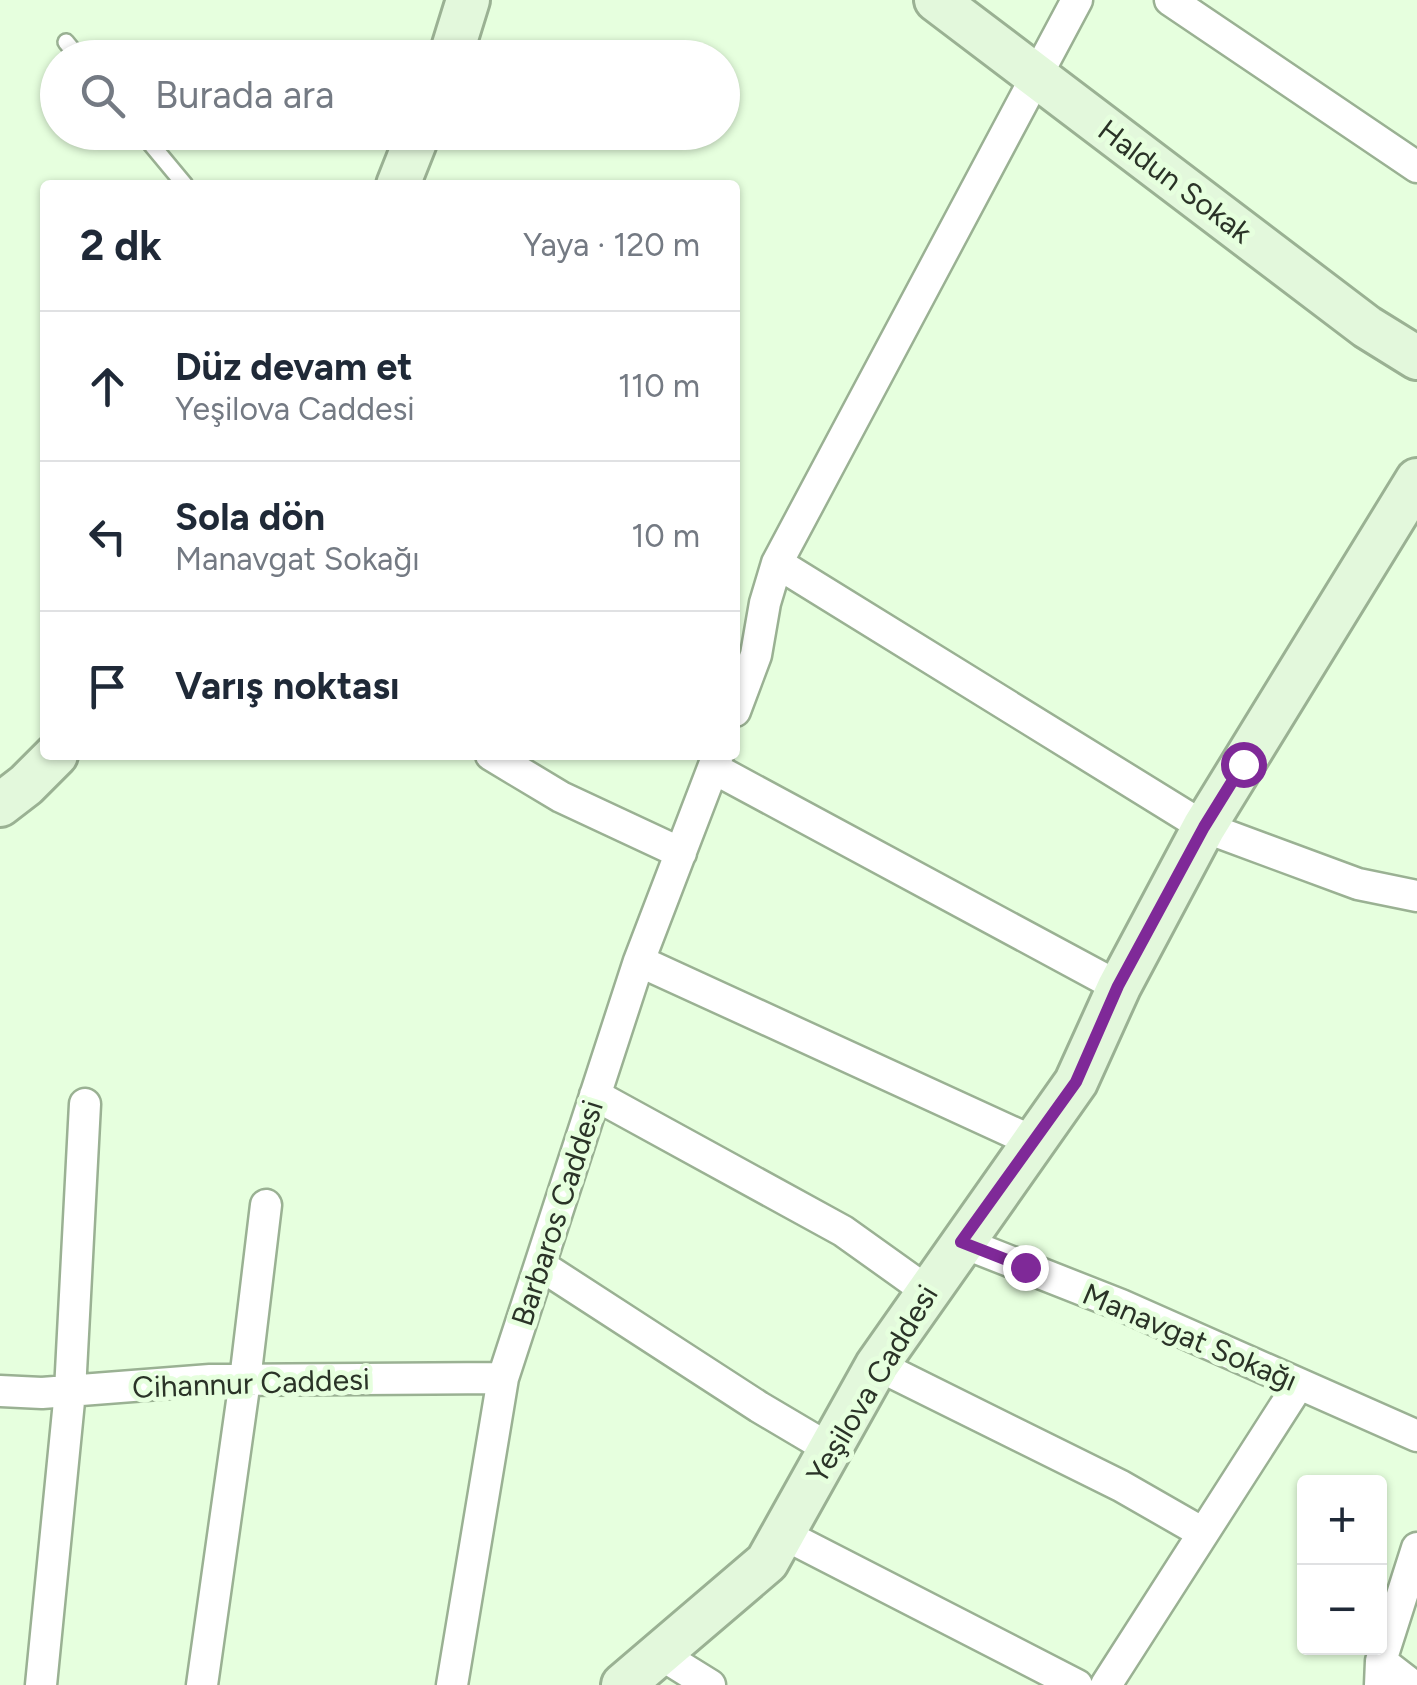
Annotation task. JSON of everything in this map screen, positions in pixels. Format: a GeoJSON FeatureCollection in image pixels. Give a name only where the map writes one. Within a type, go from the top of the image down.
{"type":"FeatureCollection","features":[{"type":"Feature","properties":{"kind":"street"},"geometry":{"type":"LineString","coordinates":[[456,40],[468,0]]}},
{"type":"Feature","properties":{"kind":"street","name":"Haldun Sokak"},"geometry":{"type":"LineString","coordinates":[[936,0],[1368,328],[1417,358]]}},
{"type":"Feature","properties":{"kind":"street"},"geometry":{"type":"LineString","coordinates":[[740,684],[746,651],[777,563],[1076,0]]}},
{"type":"Feature","properties":{"kind":"street"},"geometry":{"type":"LineString","coordinates":[[1170,0],[1417,168]]}},
{"type":"Feature","properties":{"kind":"street"},"geometry":{"type":"LineString","coordinates":[[400,180],[412,150]]}},
{"type":"Feature","properties":{"kind":"street","name":"Yeşilova Caddesi"},"geometry":{"type":"LineString","coordinates":[[623,1685],[767,1562],[877,1365],[1076,1082],[1118,986],[1204,827],[1417,480]]}},
{"type":"Feature","properties":{"kind":"street"},"geometry":{"type":"LineString","coordinates":[[777,563],[1204,827],[1358,884],[1417,896]]}},
{"type":"Feature","properties":{"kind":"street"},"geometry":{"type":"LineString","coordinates":[[0,806],[51,760]]}},
{"type":"Feature","properties":{"kind":"street"},"geometry":{"type":"LineString","coordinates":[[500,760],[561,797],[681,853]]}},
{"type":"Feature","properties":{"kind":"street"},"geometry":{"type":"LineString","coordinates":[[716,762],[1118,986]]}},
{"type":"Feature","properties":{"kind":"street","name":"Barbaros Caddesi"},"geometry":{"type":"LineString","coordinates":[[452,1685],[503,1378],[640,961],[716,762]]}},
{"type":"Feature","properties":{"kind":"street"},"geometry":{"type":"LineString","coordinates":[[640,961],[1034,1142]]}},
{"type":"Feature","properties":{"kind":"street"},"geometry":{"type":"LineString","coordinates":[[596,1095],[843,1231],[927,1291]]}},
{"type":"Feature","properties":{"kind":"street"},"geometry":{"type":"LineString","coordinates":[[41,1685],[70,1390],[85,1104]]}},
{"type":"Feature","properties":{"kind":"street"},"geometry":{"type":"LineString","coordinates":[[202,1685],[266,1204]]}},
{"type":"Feature","properties":{"kind":"street","name":"Manavgat Sokağı"},"geometry":{"type":"LineString","coordinates":[[961,1242],[1122,1305],[1417,1436]]}},
{"type":"Feature","properties":{"kind":"street"},"geometry":{"type":"LineString","coordinates":[[540,1265],[830,1449]]}},
{"type":"Feature","properties":{"kind":"street"},"geometry":{"type":"LineString","coordinates":[[877,1365],[1120,1486],[1203,1533]]}},
{"type":"Feature","properties":{"kind":"street","name":"Cihannur Caddesi"},"geometry":{"type":"LineString","coordinates":[[0,1391],[245,1380],[503,1378]]}},
{"type":"Feature","properties":{"kind":"street"},"geometry":{"type":"LineString","coordinates":[[1106,1685],[1299,1384]]}},
{"type":"Feature","properties":{"kind":"street"},"geometry":{"type":"LineString","coordinates":[[783,1534],[1076,1685]]}},
{"type":"Feature","properties":{"kind":"street"},"geometry":{"type":"LineString","coordinates":[[1412,1685],[1380,1673],[1417,1548]]}},
{"type":"Feature","properties":{"kind":"street"},"geometry":{"type":"LineString","coordinates":[[660,1654],[710,1685]]}},
{"type":"Feature","properties":{"kind":"lane"},"geometry":{"type":"LineString","coordinates":[[156,150],[181,180]]}},
{"type":"Feature","properties":{"kind":"route"},"geometry":{"type":"LineString","coordinates":[[1025,1267],[961,1242],[1076,1082],[1118,986],[1204,827],[1243,764]]}}]}
